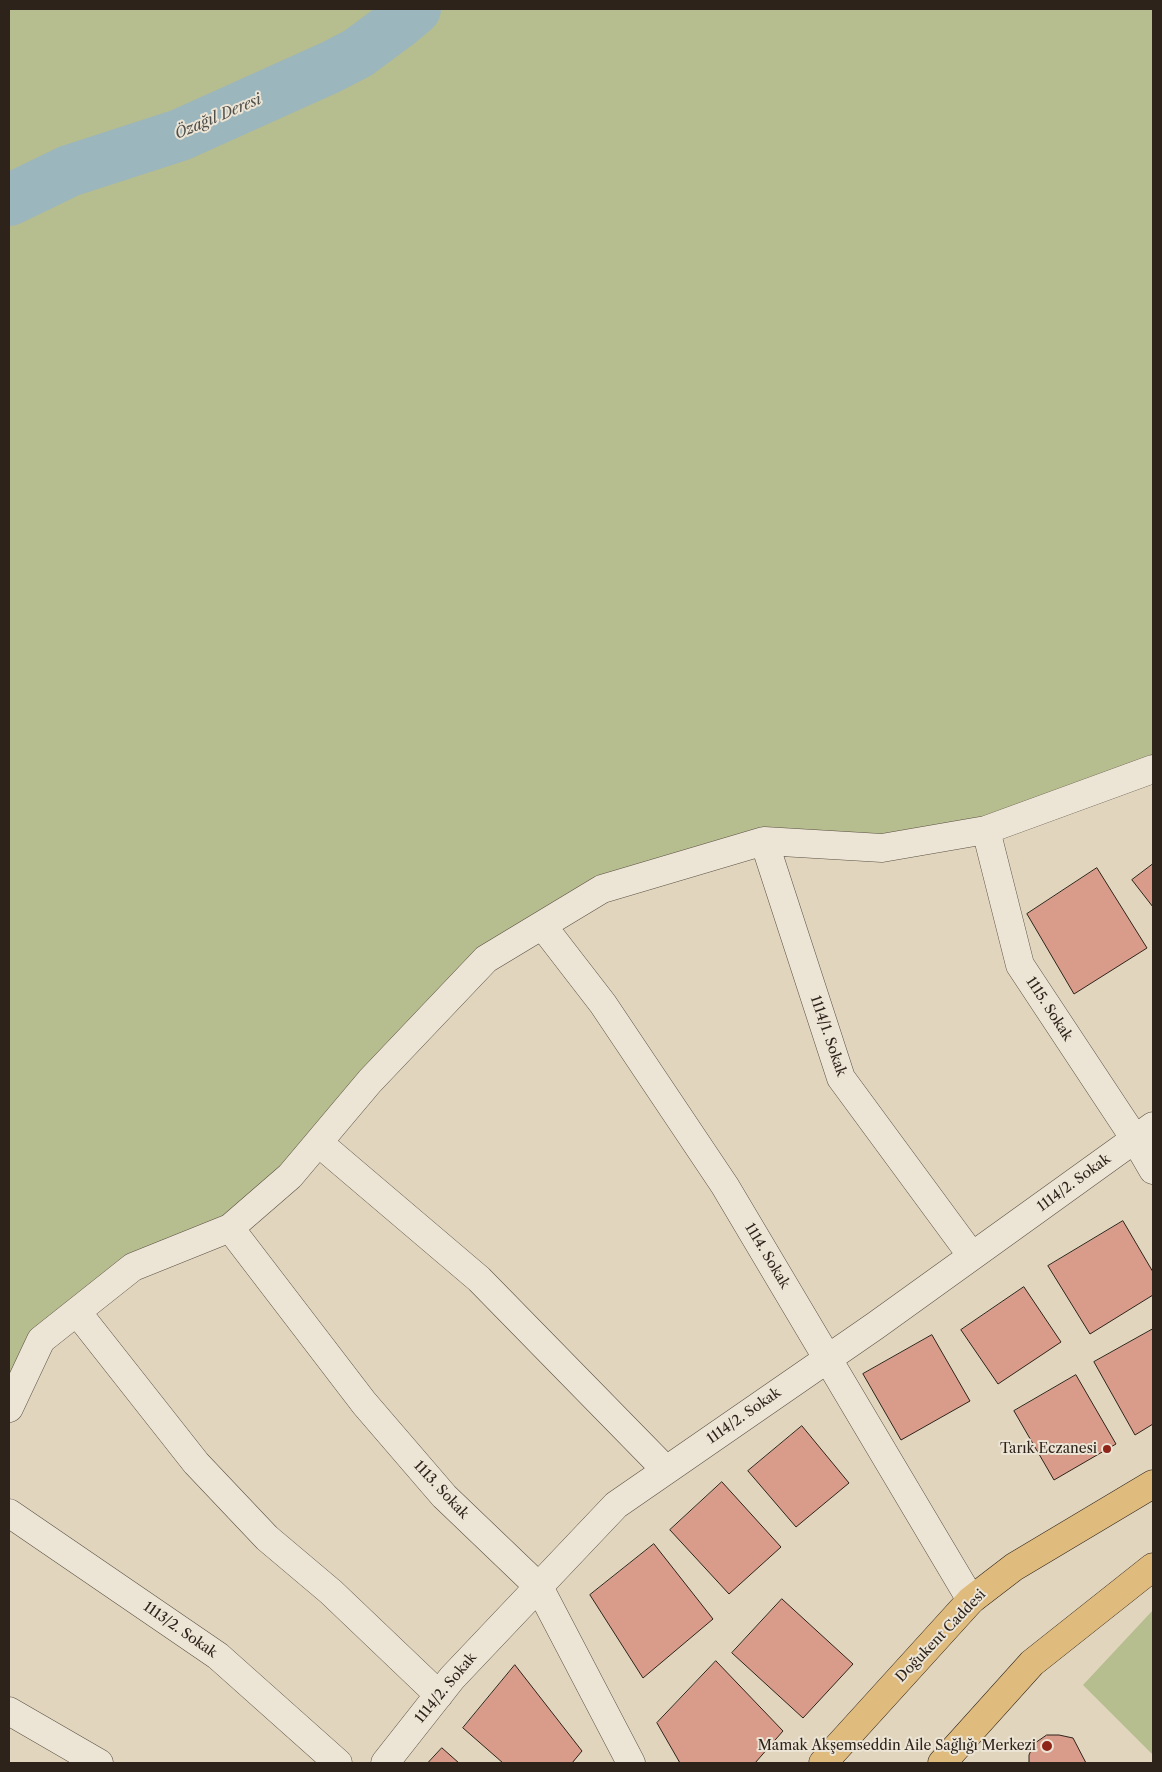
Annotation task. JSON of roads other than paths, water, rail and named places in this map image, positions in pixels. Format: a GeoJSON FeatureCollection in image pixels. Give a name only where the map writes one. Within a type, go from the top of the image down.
{"type":"FeatureCollection","features":[{"type":"Feature","properties":{"kind":"main road","name":"Doğukent Caddesi"},"geometry":{"type":"LineString","coordinates":[[823,1763],[971,1600],[1014,1566],[1153,1484]]}},
{"type":"Feature","properties":{"kind":"main road"},"geometry":{"type":"LineString","coordinates":[[942,1763],[1032,1663],[1153,1567]]}},
{"type":"Feature","properties":{"kind":"street"},"geometry":{"type":"LineString","coordinates":[[9,1408],[41,1340],[133,1267],[230,1228],[290,1176],[370,1082],[486,959],[602,889],[764,841],[882,848],[986,830],[1153,769]]}},
{"type":"Feature","properties":{"kind":"street","name":"1115. Sokak"},"geometry":{"type":"LineString","coordinates":[[986,830],[1020,965],[1144,1133],[1153,1170]]}},
{"type":"Feature","properties":{"kind":"street","name":"1114/1. Sokak"},"geometry":{"type":"LineString","coordinates":[[764,841],[841,1078],[972,1256]]}},
{"type":"Feature","properties":{"kind":"street","name":"1114. Sokak"},"geometry":{"type":"LineString","coordinates":[[542,926],[603,1004],[719,1178],[971,1600]]}},
{"type":"Feature","properties":{"kind":"street","name":"1114/2. Sokak"},"geometry":{"type":"LineString","coordinates":[[385,1763],[452,1678],[616,1505],[828,1358],[1144,1133]]}},
{"type":"Feature","properties":{"kind":"street"},"geometry":{"type":"LineString","coordinates":[[319,1143],[479,1279],[666,1470]]}},
{"type":"Feature","properties":{"kind":"street","name":"1113. Sokak"},"geometry":{"type":"LineString","coordinates":[[230,1228],[364,1403],[444,1496],[539,1586],[631,1763]]}},
{"type":"Feature","properties":{"kind":"street"},"geometry":{"type":"LineString","coordinates":[[77,1312],[196,1463],[267,1538],[331,1592],[439,1695]]}},
{"type":"Feature","properties":{"kind":"street","name":"1113/2. Sokak"},"geometry":{"type":"LineString","coordinates":[[9,1513],[218,1656],[338,1763]]}},
{"type":"Feature","properties":{"kind":"street"},"geometry":{"type":"LineString","coordinates":[[9,1711],[99,1763]]}},
{"type":"Feature","properties":{"kind":"waterway","name":"Özağıl Deresi"},"geometry":{"type":"LineString","coordinates":[[9,200],[69,171],[180,135],[331,67],[358,53],[415,9]]}},
{"type":"Feature","properties":{"kind":"place","name":"Tarık Eczanesi"},"geometry":{"type":"Point","coordinates":[1107,1449]}},
{"type":"Feature","properties":{"kind":"place","name":"Mamak Akşemseddin Aile Sağlığı Merkezi"},"geometry":{"type":"Point","coordinates":[1047,1746]}}]}
